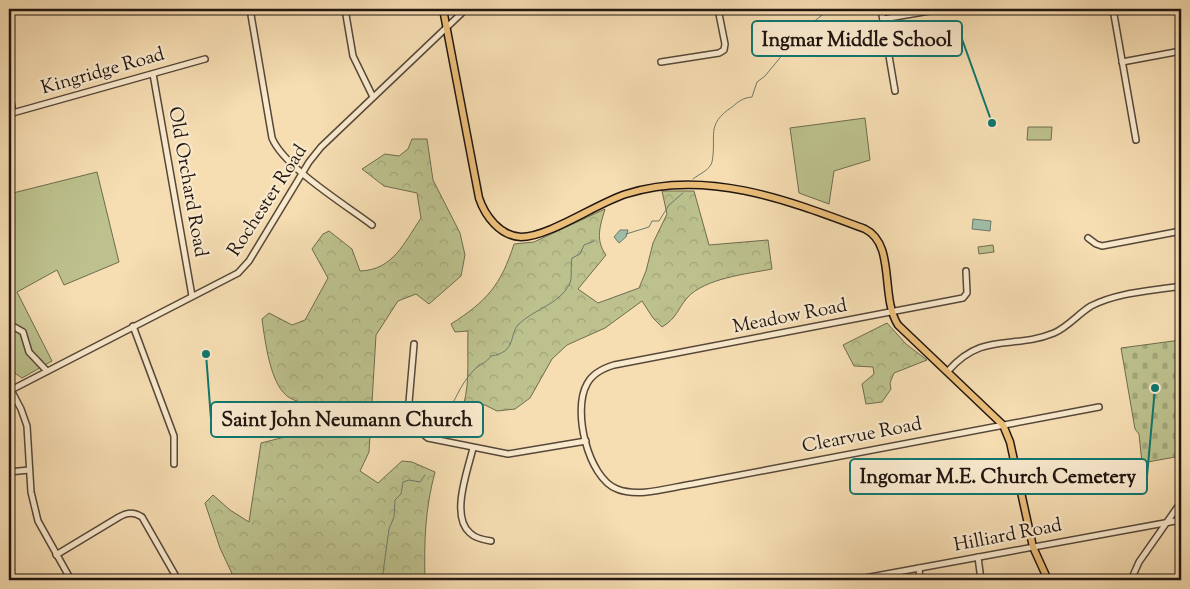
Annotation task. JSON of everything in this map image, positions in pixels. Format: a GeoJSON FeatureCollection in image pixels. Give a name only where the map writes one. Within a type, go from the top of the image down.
{"type":"FeatureCollection","features":[{"type":"Feature","properties":{"kind":"main road"},"geometry":{"type":"LineString","coordinates":[[443,9],[479,198],[489,218],[501,230],[517,236],[534,234],[614,198],[660,186],[701,186],[761,193],[872,232],[881,246],[891,313],[903,331],[948,371],[1003,425],[1010,442],[1034,547],[1048,580]]}},
{"type":"Feature","properties":{"kind":"street"},"geometry":{"type":"LineString","coordinates":[[250,9],[272,138],[282,156],[372,225]]}},
{"type":"Feature","properties":{"kind":"street"},"geometry":{"type":"LineString","coordinates":[[345,9],[353,56],[373,97]]}},
{"type":"Feature","properties":{"kind":"street","name":"Rochester Road"},"geometry":{"type":"LineString","coordinates":[[10,391],[133,326],[233,277],[249,262],[321,147],[466,9]]}},
{"type":"Feature","properties":{"kind":"street"},"geometry":{"type":"LineString","coordinates":[[661,62],[719,53],[724,50],[725,44],[718,9]]}},
{"type":"Feature","properties":{"kind":"street"},"geometry":{"type":"LineString","coordinates":[[881,9],[895,91]]}},
{"type":"Feature","properties":{"kind":"street"},"geometry":{"type":"LineString","coordinates":[[883,19],[941,9]]}},
{"type":"Feature","properties":{"kind":"street"},"geometry":{"type":"LineString","coordinates":[[1113,9],[1136,140]]}},
{"type":"Feature","properties":{"kind":"street"},"geometry":{"type":"LineString","coordinates":[[1122,62],[1181,51]]}},
{"type":"Feature","properties":{"kind":"street","name":"Kingridge Road"},"geometry":{"type":"LineString","coordinates":[[11,113],[205,59]]}},
{"type":"Feature","properties":{"kind":"street","name":"Old Orchard Road"},"geometry":{"type":"LineString","coordinates":[[153,74],[192,296]]}},
{"type":"Feature","properties":{"kind":"street"},"geometry":{"type":"LineString","coordinates":[[9,90],[11,113]]}},
{"type":"Feature","properties":{"kind":"street"},"geometry":{"type":"LineString","coordinates":[[1088,238],[1102,246],[1181,231]]}},
{"type":"Feature","properties":{"kind":"street","name":"Meadow Road"},"geometry":{"type":"LineString","coordinates":[[586,441],[582,417],[583,396],[587,383],[595,374],[614,365],[964,298],[968,294],[966,271]]}},
{"type":"Feature","properties":{"kind":"street"},"geometry":{"type":"LineString","coordinates":[[948,371],[962,355],[980,347],[1055,333],[1080,313],[1102,301],[1181,286]]}},
{"type":"Feature","properties":{"kind":"street"},"geometry":{"type":"LineString","coordinates":[[9,324],[23,332],[29,352],[47,371]]}},
{"type":"Feature","properties":{"kind":"street"},"geometry":{"type":"LineString","coordinates":[[133,326],[174,436],[174,464]]}},
{"type":"Feature","properties":{"kind":"street"},"geometry":{"type":"LineString","coordinates":[[414,344],[408,405],[410,420],[414,427],[428,438],[472,448],[515,454],[586,441]]}},
{"type":"Feature","properties":{"kind":"street"},"geometry":{"type":"LineString","coordinates":[[10,391],[21,409],[27,426],[31,492],[38,521],[70,580]]}},
{"type":"Feature","properties":{"kind":"street","name":"Clearvue Road"},"geometry":{"type":"LineString","coordinates":[[586,441],[592,463],[603,479],[612,487],[629,492],[693,484],[1100,407]]}},
{"type":"Feature","properties":{"kind":"street"},"geometry":{"type":"LineString","coordinates":[[472,448],[460,517],[469,533],[491,542]]}},
{"type":"Feature","properties":{"kind":"street"},"geometry":{"type":"LineString","coordinates":[[9,472],[29,470]]}},
{"type":"Feature","properties":{"kind":"street"},"geometry":{"type":"LineString","coordinates":[[1131,580],[1140,562],[1181,502]]}},
{"type":"Feature","properties":{"kind":"street"},"geometry":{"type":"LineString","coordinates":[[56,555],[119,517],[126,514],[135,514],[142,518],[178,580]]}},
{"type":"Feature","properties":{"kind":"street","name":"Hilliard Road"},"geometry":{"type":"LineString","coordinates":[[857,580],[1181,520]]}},
{"type":"Feature","properties":{"kind":"street"},"geometry":{"type":"LineString","coordinates":[[978,557],[981,580]]}},
{"type":"Feature","properties":{"kind":"street"},"geometry":{"type":"LineString","coordinates":[[919,568],[920,580]]}},
{"type":"Feature","properties":{"kind":"green space"},"geometry":{"type":"Polygon","coordinates":[[[865,118],[870,160],[834,171],[829,204],[799,193],[790,128],[865,118]]]}},
{"type":"Feature","properties":{"kind":"green space"},"geometry":{"type":"Polygon","coordinates":[[[1028,127],[1052,127],[1051,140],[1027,140],[1028,127]]]}},
{"type":"Feature","properties":{"kind":"green space"},"geometry":{"type":"Polygon","coordinates":[[[412,139],[427,139],[433,180],[460,233],[465,255],[461,276],[429,304],[416,294],[398,301],[376,335],[369,452],[360,471],[378,483],[402,461],[412,462],[435,472],[426,526],[425,580],[235,580],[220,548],[205,503],[213,495],[230,510],[249,522],[261,443],[305,432],[316,422],[313,405],[290,398],[278,384],[270,362],[262,319],[269,313],[292,325],[305,320],[328,278],[312,249],[323,234],[329,231],[352,249],[360,271],[381,266],[396,254],[421,218],[417,193],[384,186],[362,169],[385,154],[399,156],[408,149],[412,139]]]}},
{"type":"Feature","properties":{"kind":"green space"},"geometry":{"type":"Polygon","coordinates":[[[97,172],[119,262],[64,285],[57,270],[17,292],[52,361],[22,378],[9,369],[9,183],[13,193],[97,172]]]}},
{"type":"Feature","properties":{"kind":"green space"},"geometry":{"type":"Polygon","coordinates":[[[662,191],[694,191],[709,245],[768,240],[772,269],[715,281],[704,286],[687,298],[674,317],[662,327],[653,318],[642,301],[605,328],[567,345],[552,359],[530,398],[515,409],[497,411],[485,405],[464,403],[468,376],[468,331],[455,332],[451,324],[474,308],[491,291],[504,271],[514,244],[534,242],[605,209],[600,227],[600,244],[606,255],[578,289],[598,303],[639,288],[646,271],[653,243],[667,214],[662,191]]]}},
{"type":"Feature","properties":{"kind":"green space"},"geometry":{"type":"Polygon","coordinates":[[[993,245],[994,252],[979,254],[978,247],[993,245]]]}},
{"type":"Feature","properties":{"kind":"green space"},"geometry":{"type":"Polygon","coordinates":[[[887,323],[906,344],[927,360],[894,373],[890,383],[891,389],[882,402],[866,404],[862,384],[874,374],[873,367],[854,366],[843,345],[887,323]]]}},
{"type":"Feature","properties":{"kind":"green space"},"geometry":{"type":"Polygon","coordinates":[[[1181,340],[1181,456],[1142,463],[1139,434],[1135,429],[1121,348],[1181,340]]]}},
{"type":"Feature","properties":{"kind":"shaded area"},"geometry":{"type":"Polygon","coordinates":[[[973,219],[991,221],[990,231],[972,229],[973,219]]]}},
{"type":"Feature","properties":{"kind":"shaded area"},"geometry":{"type":"Polygon","coordinates":[[[620,230],[628,230],[626,237],[619,243],[614,237],[620,230]]]}},
{"type":"Feature","properties":{"kind":"waterway"},"geometry":{"type":"LineString","coordinates":[[693,179],[711,165],[715,125],[718,120],[739,101],[752,97],[757,82],[765,76],[793,42],[799,40],[808,26],[830,9]]}},
{"type":"Feature","properties":{"kind":"waterway"},"geometry":{"type":"LineString","coordinates":[[626,234],[649,227],[652,221],[659,221],[669,205],[683,193]]}},
{"type":"Feature","properties":{"kind":"waterway"},"geometry":{"type":"LineString","coordinates":[[450,409],[461,387],[472,372],[491,356],[505,351],[511,342],[516,327],[526,318],[553,302],[565,292],[571,279],[572,258],[580,254],[584,245],[594,241]]}},
{"type":"Feature","properties":{"kind":"waterway"},"geometry":{"type":"LineString","coordinates":[[382,580],[389,529],[394,517],[395,500],[401,494],[403,482],[409,480],[420,482],[425,475]]}},
{"type":"Feature","properties":{"kind":"place","name":"Ingmar Middle School"},"geometry":{"type":"Point","coordinates":[992,123]}},
{"type":"Feature","properties":{"kind":"place","name":"Saint John Neumann Church"},"geometry":{"type":"Point","coordinates":[206,354]}},
{"type":"Feature","properties":{"kind":"place","name":"Ingomar M.E. Church Cemetery"},"geometry":{"type":"Point","coordinates":[1155,388]}}]}
